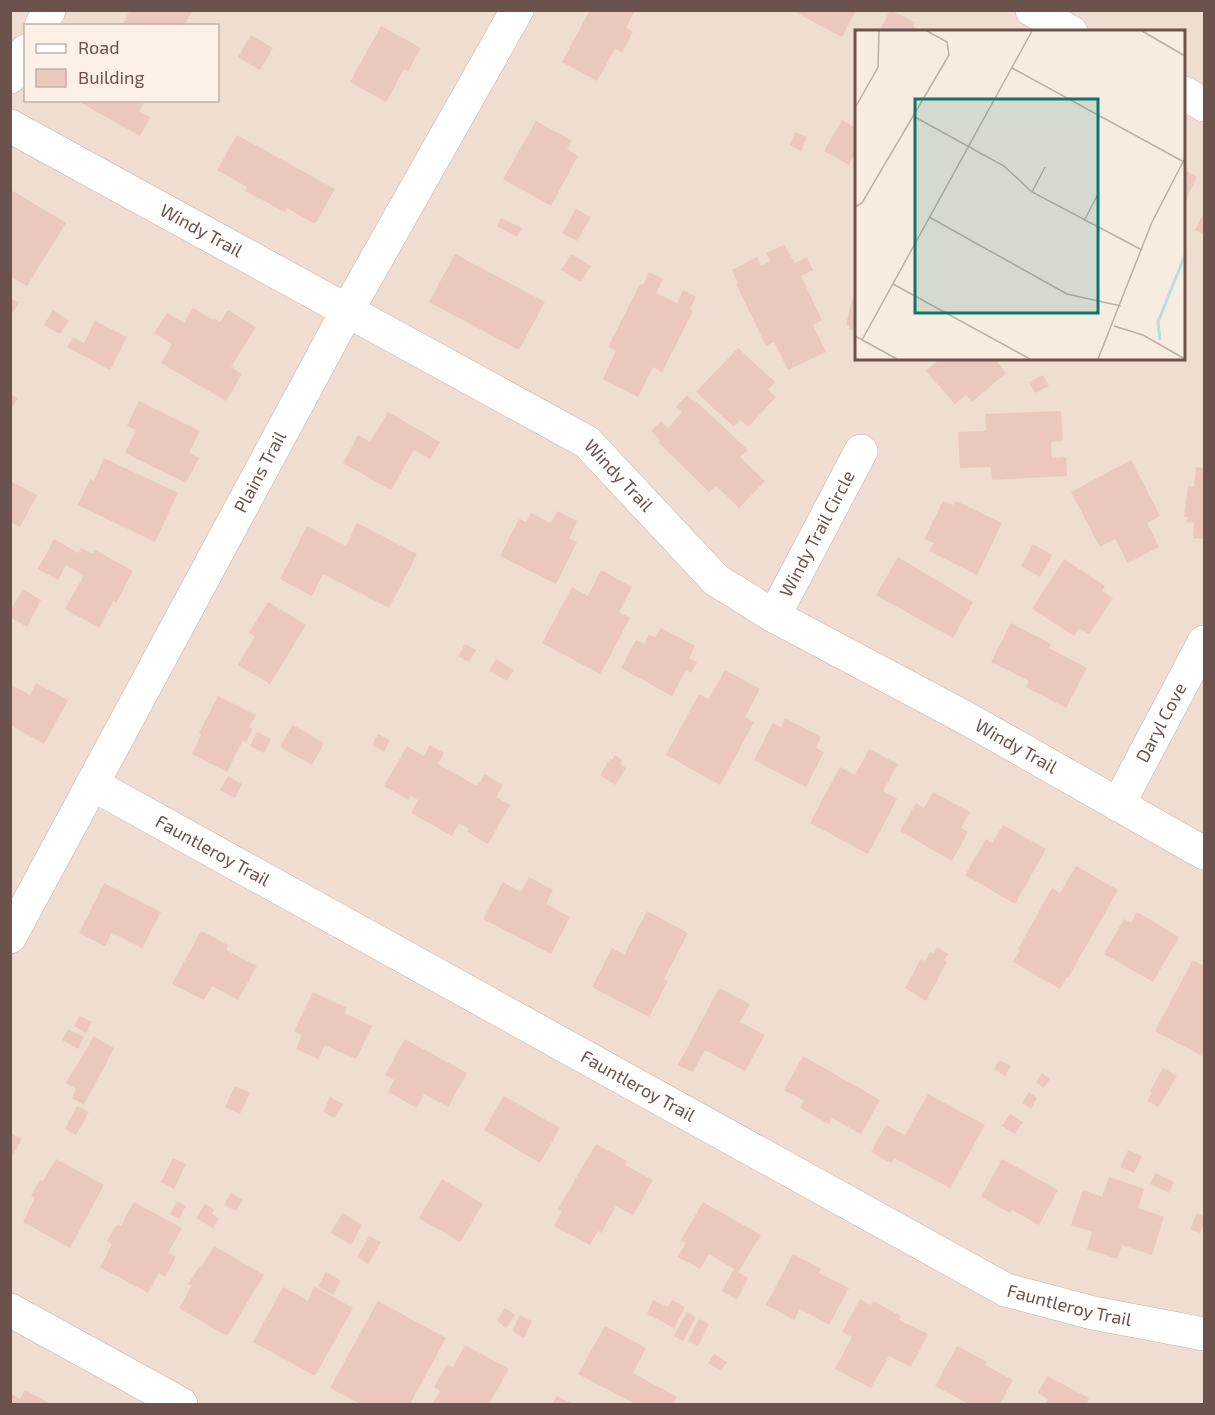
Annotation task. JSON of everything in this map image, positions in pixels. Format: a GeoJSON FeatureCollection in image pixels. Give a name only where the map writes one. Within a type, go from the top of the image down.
{"type":"FeatureCollection","features":[{"type":"Feature","properties":{"kind":"street"},"geometry":{"type":"LineString","coordinates":[[41,24],[49,10]]}},
{"type":"Feature","properties":{"kind":"street","name":"Plains Trail"},"geometry":{"type":"LineString","coordinates":[[10,937],[347,311],[517,10]]}},
{"type":"Feature","properties":{"kind":"street"},"geometry":{"type":"LineString","coordinates":[[1032,10],[1067,30]]}},
{"type":"Feature","properties":{"kind":"street"},"geometry":{"type":"LineString","coordinates":[[10,77],[24,54]]}},
{"type":"Feature","properties":{"kind":"street"},"geometry":{"type":"LineString","coordinates":[[1185,94],[1204,105]]}},
{"type":"Feature","properties":{"kind":"street","name":"Windy Trail"},"geometry":{"type":"LineString","coordinates":[[10,126],[587,442],[716,580],[774,616],[964,717],[1204,854]]}},
{"type":"Feature","properties":{"kind":"street","name":"Windy Trail Circle"},"geometry":{"type":"LineString","coordinates":[[774,616],[861,451]]}},
{"type":"Feature","properties":{"kind":"street","name":"Daryl Cove"},"geometry":{"type":"LineString","coordinates":[[1118,805],[1204,642]]}},
{"type":"Feature","properties":{"kind":"street","name":"Fauntleroy Trail"},"geometry":{"type":"LineString","coordinates":[[92,784],[1006,1290],[1093,1313],[1204,1334]]}},
{"type":"Feature","properties":{"kind":"street"},"geometry":{"type":"LineString","coordinates":[[10,1310],[181,1404]]}},
{"type":"Feature","properties":{"kind":"shaded area"},"geometry":{"type":"Polygon","coordinates":[[[11,11],[1204,11],[1204,1404],[11,1404],[11,11]]]}},
{"type":"Feature","properties":{"kind":"building"},"geometry":{"type":"Polygon","coordinates":[[[130,10],[193,10],[185,24],[123,24],[130,10]]]}},
{"type":"Feature","properties":{"kind":"building"},"geometry":{"type":"Polygon","coordinates":[[[590,10],[635,10],[626,28],[633,32],[622,52],[615,49],[597,81],[562,62],[590,10]]]}},
{"type":"Feature","properties":{"kind":"building"},"geometry":{"type":"Polygon","coordinates":[[[791,10],[856,10],[842,37],[791,10]]]}},
{"type":"Feature","properties":{"kind":"building"},"geometry":{"type":"Polygon","coordinates":[[[890,10],[915,22],[913,26],[919,30],[880,30],[890,10]]]}},
{"type":"Feature","properties":{"kind":"building"},"geometry":{"type":"Polygon","coordinates":[[[381,26],[421,48],[408,71],[404,69],[386,102],[350,82],[381,26]]]}},
{"type":"Feature","properties":{"kind":"building"},"geometry":{"type":"Polygon","coordinates":[[[251,35],[273,48],[260,70],[238,57],[251,35]]]}},
{"type":"Feature","properties":{"kind":"building"},"geometry":{"type":"Polygon","coordinates":[[[144,102],[139,112],[150,117],[140,136],[81,103],[144,102]]]}},
{"type":"Feature","properties":{"kind":"building"},"geometry":{"type":"Polygon","coordinates":[[[842,120],[855,127],[855,154],[849,165],[824,151],[842,120]]]}},
{"type":"Feature","properties":{"kind":"building"},"geometry":{"type":"Polygon","coordinates":[[[536,121],[572,141],[567,149],[578,156],[551,206],[503,179],[536,121]]]}},
{"type":"Feature","properties":{"kind":"building"},"geometry":{"type":"Polygon","coordinates":[[[795,132],[807,137],[801,151],[790,145],[795,132]]]}},
{"type":"Feature","properties":{"kind":"building"},"geometry":{"type":"Polygon","coordinates":[[[237,135],[335,189],[315,224],[287,208],[285,212],[245,191],[247,187],[217,170],[237,135]]]}},
{"type":"Feature","properties":{"kind":"building"},"geometry":{"type":"Polygon","coordinates":[[[1185,171],[1197,177],[1185,201],[1185,171]]]}},
{"type":"Feature","properties":{"kind":"building"},"geometry":{"type":"Polygon","coordinates":[[[13,191],[66,223],[27,286],[10,276],[10,196],[13,191]]]}},
{"type":"Feature","properties":{"kind":"building"},"geometry":{"type":"Polygon","coordinates":[[[576,209],[591,217],[577,241],[562,233],[576,209]]]}},
{"type":"Feature","properties":{"kind":"building"},"geometry":{"type":"Polygon","coordinates":[[[1204,212],[1204,235],[1195,230],[1204,212]]]}},
{"type":"Feature","properties":{"kind":"building"},"geometry":{"type":"Polygon","coordinates":[[[501,218],[522,228],[517,237],[497,226],[501,218]]]}},
{"type":"Feature","properties":{"kind":"building"},"geometry":{"type":"Polygon","coordinates":[[[784,245],[795,263],[807,257],[813,270],[801,276],[822,320],[813,325],[826,352],[788,370],[774,342],[766,346],[736,284],[738,283],[732,270],[757,257],[761,266],[771,261],[766,253],[784,245]]]}},
{"type":"Feature","properties":{"kind":"building"},"geometry":{"type":"Polygon","coordinates":[[[455,254],[545,302],[519,350],[429,302],[455,254]]]}},
{"type":"Feature","properties":{"kind":"building"},"geometry":{"type":"Polygon","coordinates":[[[571,254],[591,266],[581,282],[561,270],[571,254]]]}},
{"type":"Feature","properties":{"kind":"building"},"geometry":{"type":"Polygon","coordinates":[[[649,272],[663,279],[656,293],[677,303],[683,290],[696,297],[690,309],[693,311],[662,372],[653,367],[638,397],[603,379],[616,351],[608,347],[640,284],[643,285],[649,272]]]}},
{"type":"Feature","properties":{"kind":"building"},"geometry":{"type":"Polygon","coordinates":[[[10,298],[19,302],[10,317],[10,298]]]}},
{"type":"Feature","properties":{"kind":"building"},"geometry":{"type":"Polygon","coordinates":[[[852,299],[855,300],[855,331],[846,325],[852,299]]]}},
{"type":"Feature","properties":{"kind":"building"},"geometry":{"type":"Polygon","coordinates":[[[193,308],[220,322],[228,310],[256,327],[231,367],[242,374],[226,401],[161,363],[172,344],[154,333],[167,313],[184,323],[193,308]]]}},
{"type":"Feature","properties":{"kind":"building"},"geometry":{"type":"Polygon","coordinates":[[[53,310],[69,320],[60,334],[44,325],[53,310]]]}},
{"type":"Feature","properties":{"kind":"building"},"geometry":{"type":"Polygon","coordinates":[[[95,321],[127,337],[110,370],[67,347],[73,337],[84,343],[95,321]]]}},
{"type":"Feature","properties":{"kind":"building"},"geometry":{"type":"Polygon","coordinates":[[[738,348],[775,382],[768,390],[776,397],[748,427],[740,420],[734,427],[696,392],[738,348]]]}},
{"type":"Feature","properties":{"kind":"building"},"geometry":{"type":"Polygon","coordinates":[[[939,360],[996,360],[1006,373],[972,402],[966,395],[955,404],[926,371],[939,360]]]}},
{"type":"Feature","properties":{"kind":"building"},"geometry":{"type":"Polygon","coordinates":[[[1043,375],[1049,386],[1035,393],[1029,382],[1043,375]]]}},
{"type":"Feature","properties":{"kind":"building"},"geometry":{"type":"Polygon","coordinates":[[[10,394],[18,398],[10,411],[10,394]]]}},
{"type":"Feature","properties":{"kind":"building"},"geometry":{"type":"Polygon","coordinates":[[[687,395],[748,450],[740,457],[765,481],[739,508],[716,486],[709,492],[658,442],[660,440],[651,431],[661,421],[668,428],[682,412],[676,407],[687,395]]]}},
{"type":"Feature","properties":{"kind":"building"},"geometry":{"type":"Polygon","coordinates":[[[139,401],[200,431],[189,453],[199,458],[186,483],[125,453],[136,430],[127,426],[139,401]]]}},
{"type":"Feature","properties":{"kind":"building"},"geometry":{"type":"Polygon","coordinates":[[[1061,411],[1063,441],[1051,442],[1052,458],[1066,457],[1067,476],[992,480],[991,467],[960,468],[958,432],[986,431],[985,414],[1061,411]]]}},
{"type":"Feature","properties":{"kind":"building"},"geometry":{"type":"Polygon","coordinates":[[[388,412],[440,442],[430,459],[414,450],[391,490],[343,463],[358,435],[370,442],[388,412]]]}},
{"type":"Feature","properties":{"kind":"building"},"geometry":{"type":"Polygon","coordinates":[[[104,458],[178,493],[155,542],[78,505],[90,479],[94,481],[104,458]]]}},
{"type":"Feature","properties":{"kind":"building"},"geometry":{"type":"Polygon","coordinates":[[[1131,460],[1160,516],[1147,523],[1159,547],[1128,563],[1115,539],[1100,547],[1071,492],[1131,460]]]}},
{"type":"Feature","properties":{"kind":"building"},"geometry":{"type":"Polygon","coordinates":[[[1196,467],[1204,468],[1204,539],[1193,538],[1194,523],[1187,522],[1188,517],[1184,517],[1188,486],[1194,487],[1196,467]]]}},
{"type":"Feature","properties":{"kind":"building"},"geometry":{"type":"Polygon","coordinates":[[[10,481],[37,495],[20,527],[10,522],[10,481]]]}},
{"type":"Feature","properties":{"kind":"building"},"geometry":{"type":"Polygon","coordinates":[[[943,501],[953,505],[956,501],[1002,523],[977,575],[929,551],[934,543],[924,539],[943,501]]]}},
{"type":"Feature","properties":{"kind":"building"},"geometry":{"type":"Polygon","coordinates":[[[557,511],[577,521],[569,538],[577,542],[556,584],[500,556],[519,519],[526,522],[531,513],[551,523],[557,511]]]}},
{"type":"Feature","properties":{"kind":"building"},"geometry":{"type":"Polygon","coordinates":[[[357,523],[417,554],[389,608],[323,574],[312,596],[280,579],[307,526],[346,546],[357,523]]]}},
{"type":"Feature","properties":{"kind":"building"},"geometry":{"type":"Polygon","coordinates":[[[54,539],[78,553],[81,548],[93,554],[95,550],[133,571],[116,603],[113,601],[99,628],[65,609],[84,575],[66,565],[58,580],[38,569],[54,539]]]}},
{"type":"Feature","properties":{"kind":"building"},"geometry":{"type":"Polygon","coordinates":[[[1033,544],[1052,555],[1040,577],[1021,566],[1033,544]]]}},
{"type":"Feature","properties":{"kind":"building"},"geometry":{"type":"Polygon","coordinates":[[[898,557],[973,602],[953,638],[876,595],[898,557]]]}},
{"type":"Feature","properties":{"kind":"building"},"geometry":{"type":"Polygon","coordinates":[[[1064,559],[1105,586],[1102,591],[1113,598],[1089,634],[1079,628],[1074,636],[1032,609],[1064,559]]]}},
{"type":"Feature","properties":{"kind":"building"},"geometry":{"type":"Polygon","coordinates":[[[601,570],[632,587],[619,612],[630,618],[600,674],[542,643],[572,587],[588,596],[601,570]]]}},
{"type":"Feature","properties":{"kind":"building"},"geometry":{"type":"Polygon","coordinates":[[[23,589],[41,600],[27,627],[10,617],[10,611],[23,589]]]}},
{"type":"Feature","properties":{"kind":"building"},"geometry":{"type":"Polygon","coordinates":[[[268,602],[306,625],[270,684],[238,665],[255,636],[249,633],[268,602]]]}},
{"type":"Feature","properties":{"kind":"building"},"geometry":{"type":"Polygon","coordinates":[[[1011,623],[1051,644],[1049,648],[1087,668],[1066,708],[1026,687],[1029,681],[991,662],[1011,623]]]}},
{"type":"Feature","properties":{"kind":"building"},"geometry":{"type":"Polygon","coordinates":[[[661,628],[695,646],[689,658],[697,662],[691,673],[686,670],[672,696],[621,668],[636,640],[644,644],[649,634],[655,638],[661,628]]]}},
{"type":"Feature","properties":{"kind":"building"},"geometry":{"type":"Polygon","coordinates":[[[465,644],[476,650],[469,662],[458,656],[465,644]]]}},
{"type":"Feature","properties":{"kind":"building"},"geometry":{"type":"Polygon","coordinates":[[[496,659],[514,670],[507,681],[489,671],[496,659]]]}},
{"type":"Feature","properties":{"kind":"building"},"geometry":{"type":"Polygon","coordinates":[[[725,670],[760,689],[745,717],[754,722],[720,785],[666,755],[699,694],[709,699],[725,670]]]}},
{"type":"Feature","properties":{"kind":"building"},"geometry":{"type":"Polygon","coordinates":[[[36,683],[68,700],[44,744],[10,725],[12,685],[30,695],[36,683]]]}},
{"type":"Feature","properties":{"kind":"building"},"geometry":{"type":"Polygon","coordinates":[[[218,696],[256,715],[249,727],[253,729],[246,742],[243,740],[227,772],[192,754],[201,735],[199,733],[218,696]]]}},
{"type":"Feature","properties":{"kind":"building"},"geometry":{"type":"Polygon","coordinates":[[[785,718],[821,737],[816,748],[824,752],[806,787],[754,760],[773,723],[781,727],[785,718]]]}},
{"type":"Feature","properties":{"kind":"building"},"geometry":{"type":"Polygon","coordinates":[[[293,725],[324,743],[312,765],[280,747],[293,725]]]}},
{"type":"Feature","properties":{"kind":"building"},"geometry":{"type":"Polygon","coordinates":[[[257,732],[271,739],[264,753],[250,746],[257,732]]]}},
{"type":"Feature","properties":{"kind":"building"},"geometry":{"type":"Polygon","coordinates":[[[378,734],[390,740],[384,752],[372,745],[378,734]]]}},
{"type":"Feature","properties":{"kind":"building"},"geometry":{"type":"Polygon","coordinates":[[[430,745],[444,753],[438,764],[477,786],[485,774],[503,785],[496,797],[510,805],[488,844],[467,832],[469,829],[459,823],[452,836],[411,813],[418,800],[411,796],[408,800],[384,786],[407,746],[424,756],[430,745]]]}},
{"type":"Feature","properties":{"kind":"building"},"geometry":{"type":"Polygon","coordinates":[[[869,749],[898,764],[883,791],[897,799],[868,854],[810,823],[840,767],[855,775],[869,749]]]}},
{"type":"Feature","properties":{"kind":"building"},"geometry":{"type":"Polygon","coordinates":[[[615,755],[622,760],[620,764],[626,768],[615,785],[600,775],[615,755]]]}},
{"type":"Feature","properties":{"kind":"building"},"geometry":{"type":"Polygon","coordinates":[[[228,776],[242,784],[235,798],[220,790],[228,776]]]}},
{"type":"Feature","properties":{"kind":"building"},"geometry":{"type":"Polygon","coordinates":[[[933,792],[970,812],[961,828],[968,832],[952,861],[900,831],[916,803],[924,808],[933,792]]]}},
{"type":"Feature","properties":{"kind":"building"},"geometry":{"type":"Polygon","coordinates":[[[1003,825],[1046,849],[1015,904],[965,875],[986,839],[992,843],[1003,825]]]}},
{"type":"Feature","properties":{"kind":"building"},"geometry":{"type":"Polygon","coordinates":[[[1076,866],[1118,890],[1060,989],[1013,962],[1052,888],[1060,893],[1076,866]]]}},
{"type":"Feature","properties":{"kind":"building"},"geometry":{"type":"Polygon","coordinates":[[[529,877],[553,890],[546,904],[570,917],[551,954],[483,919],[503,882],[521,892],[529,877]]]}},
{"type":"Feature","properties":{"kind":"building"},"geometry":{"type":"Polygon","coordinates":[[[104,883],[161,912],[142,948],[112,933],[105,946],[79,933],[104,883]]]}},
{"type":"Feature","properties":{"kind":"building"},"geometry":{"type":"Polygon","coordinates":[[[647,911],[688,933],[664,979],[668,981],[649,1017],[592,987],[612,948],[624,955],[647,911]]]}},
{"type":"Feature","properties":{"kind":"building"},"geometry":{"type":"Polygon","coordinates":[[[1137,912],[1179,937],[1153,982],[1104,954],[1124,919],[1131,923],[1137,912]]]}},
{"type":"Feature","properties":{"kind":"building"},"geometry":{"type":"Polygon","coordinates":[[[201,931],[228,945],[226,950],[257,966],[238,1000],[212,986],[204,1000],[172,984],[201,931]]]}},
{"type":"Feature","properties":{"kind":"building"},"geometry":{"type":"Polygon","coordinates":[[[937,947],[948,954],[944,960],[947,962],[926,1001],[905,988],[921,959],[925,961],[930,952],[934,954],[937,947]]]}},
{"type":"Feature","properties":{"kind":"building"},"geometry":{"type":"Polygon","coordinates":[[[1193,960],[1204,966],[1204,1057],[1155,1031],[1193,960]]]}},
{"type":"Feature","properties":{"kind":"building"},"geometry":{"type":"Polygon","coordinates":[[[719,988],[750,1004],[740,1022],[765,1035],[745,1071],[705,1050],[693,1072],[678,1065],[719,988]]]}},
{"type":"Feature","properties":{"kind":"building"},"geometry":{"type":"Polygon","coordinates":[[[313,992],[347,1008],[344,1013],[372,1026],[356,1059],[325,1045],[318,1059],[296,1049],[302,1035],[294,1031],[313,992]]]}},
{"type":"Feature","properties":{"kind":"building"},"geometry":{"type":"Polygon","coordinates":[[[80,1016],[92,1022],[86,1033],[74,1026],[80,1016]]]}},
{"type":"Feature","properties":{"kind":"building"},"geometry":{"type":"Polygon","coordinates":[[[68,1029],[84,1037],[78,1049],[62,1040],[68,1029]]]}},
{"type":"Feature","properties":{"kind":"building"},"geometry":{"type":"Polygon","coordinates":[[[94,1036],[114,1048],[84,1105],[72,1098],[76,1089],[66,1083],[94,1036]]]}},
{"type":"Feature","properties":{"kind":"building"},"geometry":{"type":"Polygon","coordinates":[[[405,1039],[467,1073],[448,1107],[424,1094],[417,1108],[388,1092],[394,1080],[385,1075],[405,1039]]]}},
{"type":"Feature","properties":{"kind":"building"},"geometry":{"type":"Polygon","coordinates":[[[803,1056],[880,1100],[861,1134],[832,1118],[829,1124],[800,1108],[804,1101],[784,1090],[803,1056]]]}},
{"type":"Feature","properties":{"kind":"building"},"geometry":{"type":"Polygon","coordinates":[[[999,1060],[1011,1066],[1005,1076],[994,1069],[999,1060]]]}},
{"type":"Feature","properties":{"kind":"building"},"geometry":{"type":"Polygon","coordinates":[[[1163,1068],[1177,1076],[1158,1107],[1147,1101],[1163,1068]]]}},
{"type":"Feature","properties":{"kind":"building"},"geometry":{"type":"Polygon","coordinates":[[[1042,1073],[1050,1079],[1044,1088],[1036,1082],[1042,1073]]]}},
{"type":"Feature","properties":{"kind":"building"},"geometry":{"type":"Polygon","coordinates":[[[235,1086],[250,1093],[240,1114],[225,1107],[235,1086]]]}},
{"type":"Feature","properties":{"kind":"building"},"geometry":{"type":"Polygon","coordinates":[[[1029,1092],[1037,1098],[1031,1109],[1022,1103],[1029,1092]]]}},
{"type":"Feature","properties":{"kind":"building"},"geometry":{"type":"Polygon","coordinates":[[[928,1094],[985,1125],[950,1188],[894,1158],[891,1163],[871,1152],[886,1125],[905,1135],[928,1094]]]}},
{"type":"Feature","properties":{"kind":"building"},"geometry":{"type":"Polygon","coordinates":[[[504,1096],[560,1128],[540,1163],[484,1130],[504,1096]]]}},
{"type":"Feature","properties":{"kind":"building"},"geometry":{"type":"Polygon","coordinates":[[[330,1097],[343,1104],[335,1118],[323,1112],[330,1097]]]}},
{"type":"Feature","properties":{"kind":"building"},"geometry":{"type":"Polygon","coordinates":[[[77,1106],[89,1112],[76,1135],[65,1129],[77,1106]]]}},
{"type":"Feature","properties":{"kind":"building"},"geometry":{"type":"Polygon","coordinates":[[[1010,1114],[1023,1122],[1015,1134],[1002,1126],[1010,1114]]]}},
{"type":"Feature","properties":{"kind":"building"},"geometry":{"type":"Polygon","coordinates":[[[10,1133],[22,1139],[10,1160],[10,1133]]]}},
{"type":"Feature","properties":{"kind":"building"},"geometry":{"type":"Polygon","coordinates":[[[596,1144],[627,1161],[625,1165],[653,1180],[633,1215],[616,1206],[601,1233],[598,1231],[590,1245],[554,1226],[562,1211],[558,1209],[596,1144]]]}},
{"type":"Feature","properties":{"kind":"building"},"geometry":{"type":"Polygon","coordinates":[[[1128,1150],[1142,1156],[1134,1173],[1120,1167],[1128,1150]]]}},
{"type":"Feature","properties":{"kind":"building"},"geometry":{"type":"Polygon","coordinates":[[[173,1158],[186,1164],[174,1189],[161,1182],[173,1158]]]}},
{"type":"Feature","properties":{"kind":"building"},"geometry":{"type":"Polygon","coordinates":[[[56,1159],[104,1185],[70,1248],[23,1222],[35,1198],[31,1196],[56,1159]]]}},
{"type":"Feature","properties":{"kind":"building"},"geometry":{"type":"Polygon","coordinates":[[[1002,1159],[1058,1190],[1039,1225],[1012,1210],[1010,1213],[981,1197],[1002,1159]]]}},
{"type":"Feature","properties":{"kind":"building"},"geometry":{"type":"Polygon","coordinates":[[[1155,1173],[1174,1182],[1169,1193],[1150,1184],[1155,1173]]]}},
{"type":"Feature","properties":{"kind":"building"},"geometry":{"type":"Polygon","coordinates":[[[1109,1177],[1144,1189],[1138,1208],[1164,1217],[1152,1255],[1122,1245],[1117,1259],[1087,1249],[1092,1232],[1071,1225],[1083,1190],[1102,1197],[1109,1177]]]}},
{"type":"Feature","properties":{"kind":"building"},"geometry":{"type":"Polygon","coordinates":[[[442,1179],[483,1204],[460,1242],[419,1218],[442,1179]]]}},
{"type":"Feature","properties":{"kind":"building"},"geometry":{"type":"Polygon","coordinates":[[[231,1193],[243,1200],[236,1211],[224,1205],[231,1193]]]}},
{"type":"Feature","properties":{"kind":"building"},"geometry":{"type":"Polygon","coordinates":[[[177,1201],[186,1206],[179,1219],[170,1214],[177,1201]]]}},
{"type":"Feature","properties":{"kind":"building"},"geometry":{"type":"Polygon","coordinates":[[[134,1202],[182,1228],[168,1253],[176,1257],[165,1277],[159,1273],[148,1293],[100,1267],[112,1244],[107,1241],[117,1224],[121,1226],[134,1202]]]}},
{"type":"Feature","properties":{"kind":"building"},"geometry":{"type":"Polygon","coordinates":[[[703,1202],[761,1235],[738,1272],[748,1278],[737,1300],[722,1291],[734,1269],[709,1254],[700,1269],[678,1257],[686,1243],[681,1240],[703,1202]]]}},
{"type":"Feature","properties":{"kind":"building"},"geometry":{"type":"Polygon","coordinates":[[[205,1204],[214,1209],[212,1214],[219,1219],[213,1228],[196,1218],[205,1204]]]}},
{"type":"Feature","properties":{"kind":"building"},"geometry":{"type":"Polygon","coordinates":[[[342,1213],[362,1225],[351,1245],[331,1233],[342,1213]]]}},
{"type":"Feature","properties":{"kind":"building"},"geometry":{"type":"Polygon","coordinates":[[[1197,1213],[1204,1216],[1200,1233],[1190,1229],[1197,1213]]]}},
{"type":"Feature","properties":{"kind":"building"},"geometry":{"type":"Polygon","coordinates":[[[369,1236],[381,1242],[368,1264],[357,1257],[369,1236]]]}},
{"type":"Feature","properties":{"kind":"building"},"geometry":{"type":"Polygon","coordinates":[[[214,1246],[264,1275],[227,1336],[179,1308],[192,1285],[188,1284],[214,1246]]]}},
{"type":"Feature","properties":{"kind":"building"},"geometry":{"type":"Polygon","coordinates":[[[793,1254],[821,1269],[819,1273],[849,1288],[829,1325],[800,1309],[794,1320],[766,1305],[793,1254]]]}},
{"type":"Feature","properties":{"kind":"building"},"geometry":{"type":"Polygon","coordinates":[[[326,1272],[341,1281],[333,1295],[318,1286],[326,1272]]]}},
{"type":"Feature","properties":{"kind":"building"},"geometry":{"type":"Polygon","coordinates":[[[314,1286],[353,1308],[315,1376],[253,1342],[283,1287],[308,1301],[314,1286]]]}},
{"type":"Feature","properties":{"kind":"building"},"geometry":{"type":"Polygon","coordinates":[[[860,1299],[871,1305],[873,1301],[901,1316],[899,1320],[928,1334],[911,1367],[889,1356],[871,1388],[835,1369],[852,1337],[842,1332],[860,1299]]]}},
{"type":"Feature","properties":{"kind":"building"},"geometry":{"type":"Polygon","coordinates":[[[653,1300],[668,1307],[672,1300],[685,1307],[674,1328],[647,1314],[653,1300]]]}},
{"type":"Feature","properties":{"kind":"building"},"geometry":{"type":"Polygon","coordinates":[[[378,1301],[446,1338],[410,1404],[361,1404],[330,1388],[378,1301]]]}},
{"type":"Feature","properties":{"kind":"building"},"geometry":{"type":"Polygon","coordinates":[[[505,1308],[515,1315],[506,1328],[497,1321],[505,1308]]]}},
{"type":"Feature","properties":{"kind":"building"},"geometry":{"type":"Polygon","coordinates":[[[687,1312],[696,1317],[683,1341],[674,1336],[687,1312]]]}},
{"type":"Feature","properties":{"kind":"building"},"geometry":{"type":"Polygon","coordinates":[[[520,1315],[532,1321],[524,1338],[512,1331],[520,1315]]]}},
{"type":"Feature","properties":{"kind":"building"},"geometry":{"type":"Polygon","coordinates":[[[699,1319],[709,1324],[698,1346],[688,1341],[699,1319]]]}},
{"type":"Feature","properties":{"kind":"building"},"geometry":{"type":"Polygon","coordinates":[[[605,1326],[646,1348],[633,1373],[677,1397],[673,1404],[635,1404],[578,1374],[605,1326]]]}},
{"type":"Feature","properties":{"kind":"building"},"geometry":{"type":"Polygon","coordinates":[[[465,1345],[509,1369],[489,1404],[432,1404],[440,1391],[434,1387],[447,1364],[453,1367],[465,1345]]]}},
{"type":"Feature","properties":{"kind":"building"},"geometry":{"type":"Polygon","coordinates":[[[957,1346],[987,1362],[985,1365],[1013,1380],[1000,1404],[969,1404],[935,1386],[957,1346]]]}},
{"type":"Feature","properties":{"kind":"building"},"geometry":{"type":"Polygon","coordinates":[[[714,1354],[727,1362],[721,1371],[708,1363],[714,1354]]]}},
{"type":"Feature","properties":{"kind":"building"},"geometry":{"type":"Polygon","coordinates":[[[1047,1376],[1089,1398],[1087,1403],[1091,1404],[1045,1404],[1048,1399],[1038,1393],[1047,1376]]]}},
{"type":"Feature","properties":{"kind":"building"},"geometry":{"type":"Polygon","coordinates":[[[25,1390],[51,1404],[10,1404],[12,1394],[20,1399],[25,1390]]]}},
{"type":"Feature","properties":{"kind":"building"},"geometry":{"type":"Polygon","coordinates":[[[557,1396],[573,1404],[552,1404],[557,1396]]]}}]}
